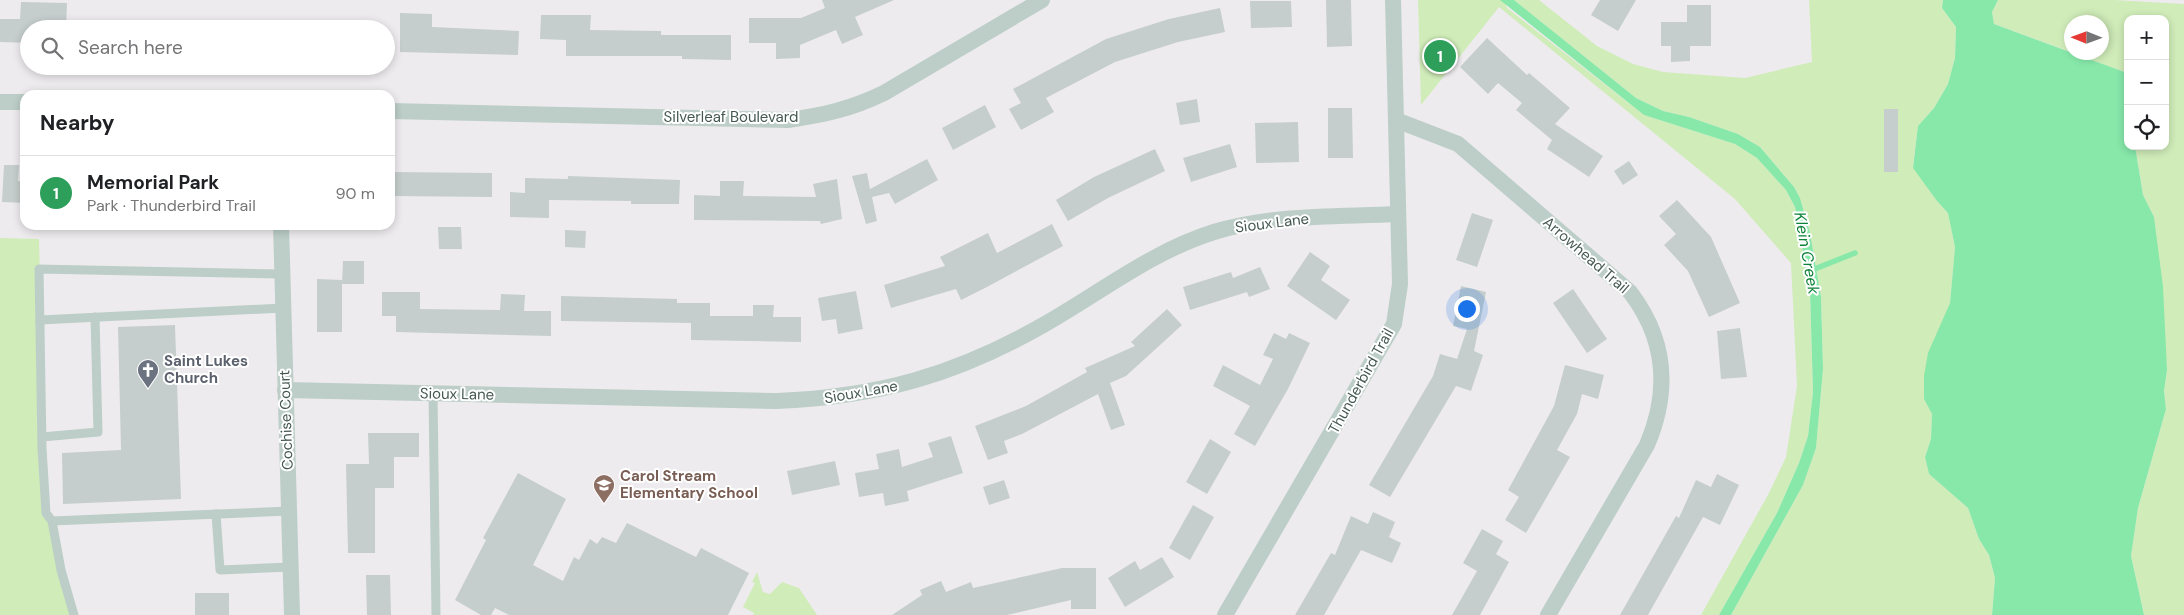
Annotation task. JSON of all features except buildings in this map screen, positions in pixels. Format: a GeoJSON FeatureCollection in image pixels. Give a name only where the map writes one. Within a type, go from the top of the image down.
{"type":"FeatureCollection","features":[{"type":"Feature","properties":{"kind":"street","name":"Silverleaf Boulevard"},"geometry":{"type":"LineString","coordinates":[[395,111],[788,120],[828,114],[859,105],[884,93],[1042,0]]}},
{"type":"Feature","properties":{"kind":"street","name":"Thunderbird Trail"},"geometry":{"type":"LineString","coordinates":[[1225,615],[1394,324],[1400,284],[1393,0]]}},
{"type":"Feature","properties":{"kind":"street"},"geometry":{"type":"LineString","coordinates":[[0,102],[20,102]]}},
{"type":"Feature","properties":{"kind":"street","name":"Arrowhead Trail"},"geometry":{"type":"LineString","coordinates":[[1396,120],[1458,144],[1630,292],[1639,304],[1658,346],[1662,370],[1662,392],[1654,427],[1647,445],[1548,615]]}},
{"type":"Feature","properties":{"kind":"street","name":"Sioux Lane"},"geometry":{"type":"LineString","coordinates":[[286,390],[776,401],[822,399],[862,394],[933,376],[997,350],[1045,324],[1141,266],[1171,250],[1214,232],[1248,223],[1282,219],[1398,214]]}},
{"type":"Feature","properties":{"kind":"street","name":"Cochise Court"},"geometry":{"type":"LineString","coordinates":[[281,230],[292,615]]}},
{"type":"Feature","properties":{"kind":"lane"},"geometry":{"type":"LineString","coordinates":[[74,615],[61,570],[52,521],[46,512],[42,438],[39,269],[282,274]]}},
{"type":"Feature","properties":{"kind":"lane"},"geometry":{"type":"LineString","coordinates":[[40,320],[283,308]]}},
{"type":"Feature","properties":{"kind":"lane"},"geometry":{"type":"LineString","coordinates":[[42,438],[98,432],[95,317]]}},
{"type":"Feature","properties":{"kind":"lane"},"geometry":{"type":"LineString","coordinates":[[433,393],[436,615]]}},
{"type":"Feature","properties":{"kind":"lane"},"geometry":{"type":"LineString","coordinates":[[52,521],[289,511]]}},
{"type":"Feature","properties":{"kind":"lane"},"geometry":{"type":"LineString","coordinates":[[216,514],[220,570],[290,567]]}},
{"type":"Feature","properties":{"kind":"shaded area"},"geometry":{"type":"Polygon","coordinates":[[[1418,0],[1504,0],[1507,8],[1644,115],[1735,144],[1757,158],[1786,190],[1795,207],[1810,292],[1813,392],[1808,436],[1799,463],[1777,513],[1719,615],[1701,615],[1769,493],[1786,457],[1797,386],[1791,263],[1735,199],[1499,7],[1421,105],[1418,0]]]}},
{"type":"Feature","properties":{"kind":"shaded area"},"geometry":{"type":"Polygon","coordinates":[[[1514,0],[1539,0],[1597,46],[1633,64],[1663,72],[1745,78],[1812,62],[1809,0],[1943,0],[1942,8],[1956,27],[1955,58],[1948,84],[1934,108],[1918,126],[1913,167],[1948,213],[1955,247],[1950,303],[1941,325],[1924,399],[1932,414],[1931,439],[1925,457],[1929,474],[1968,508],[1979,539],[1989,555],[1995,578],[1992,615],[1731,615],[1803,485],[1816,448],[1823,369],[1821,297],[1810,233],[1800,198],[1794,187],[1760,147],[1738,134],[1689,117],[1663,111],[1636,98],[1514,0]]]}},
{"type":"Feature","properties":{"kind":"shaded area"},"geometry":{"type":"Polygon","coordinates":[[[1998,0],[2114,0],[2184,4],[2184,615],[2144,615],[2131,556],[2138,508],[2166,409],[2164,391],[2167,370],[2154,217],[2143,195],[2136,150],[2169,150],[2169,15],[2124,15],[2124,72],[2091,60],[2109,60],[2109,15],[2064,15],[2064,49],[1994,24],[1992,12],[1998,0]]]}},
{"type":"Feature","properties":{"kind":"shaded area"},"geometry":{"type":"Polygon","coordinates":[[[0,238],[39,239],[46,512],[76,615],[0,615],[0,238]]]}},
{"type":"Feature","properties":{"kind":"shaded area"},"geometry":{"type":"Polygon","coordinates":[[[757,572],[763,592],[770,594],[782,582],[799,588],[817,615],[753,615],[754,613],[743,607],[755,583],[752,582],[757,572]]]}},
{"type":"Feature","properties":{"kind":"water","name":"Klein Creek"},"geometry":{"type":"Polygon","coordinates":[[[1500,0],[1514,0],[1636,98],[1663,111],[1689,117],[1738,134],[1760,147],[1794,187],[1800,198],[1810,233],[1821,297],[1823,369],[1816,448],[1803,485],[1731,615],[1719,615],[1777,513],[1799,463],[1808,436],[1813,392],[1810,292],[1795,207],[1786,190],[1757,158],[1735,144],[1644,115],[1500,0]]]}},
{"type":"Feature","properties":{"kind":"water"},"geometry":{"type":"Polygon","coordinates":[[[1943,0],[1998,0],[1992,12],[1994,24],[2064,50],[2064,60],[2092,60],[2124,72],[2124,150],[2136,150],[2143,195],[2154,217],[2163,287],[2167,370],[2164,391],[2166,409],[2138,508],[2131,556],[2144,615],[1992,615],[1995,578],[1989,555],[1979,539],[1968,508],[1929,474],[1925,457],[1931,439],[1932,414],[1924,399],[1924,376],[1928,353],[1950,303],[1955,247],[1948,213],[1913,168],[1918,126],[1934,108],[1948,84],[1955,58],[1956,27],[1942,8],[1943,0]]]}},
{"type":"Feature","properties":{"kind":"waterway","name":"Klein Creek"},"geometry":{"type":"LineString","coordinates":[[1812,270],[1855,253]]}},
{"type":"Feature","properties":{"kind":"place","name":"Memorial Park"},"geometry":{"type":"Point","coordinates":[1440,56]}},
{"type":"Feature","properties":{"kind":"place","name":"Saint Lukes Church"},"geometry":{"type":"Point","coordinates":[148,389]}},
{"type":"Feature","properties":{"kind":"place","name":"Carol Stream Elementary School"},"geometry":{"type":"Point","coordinates":[604,504]}}]}
